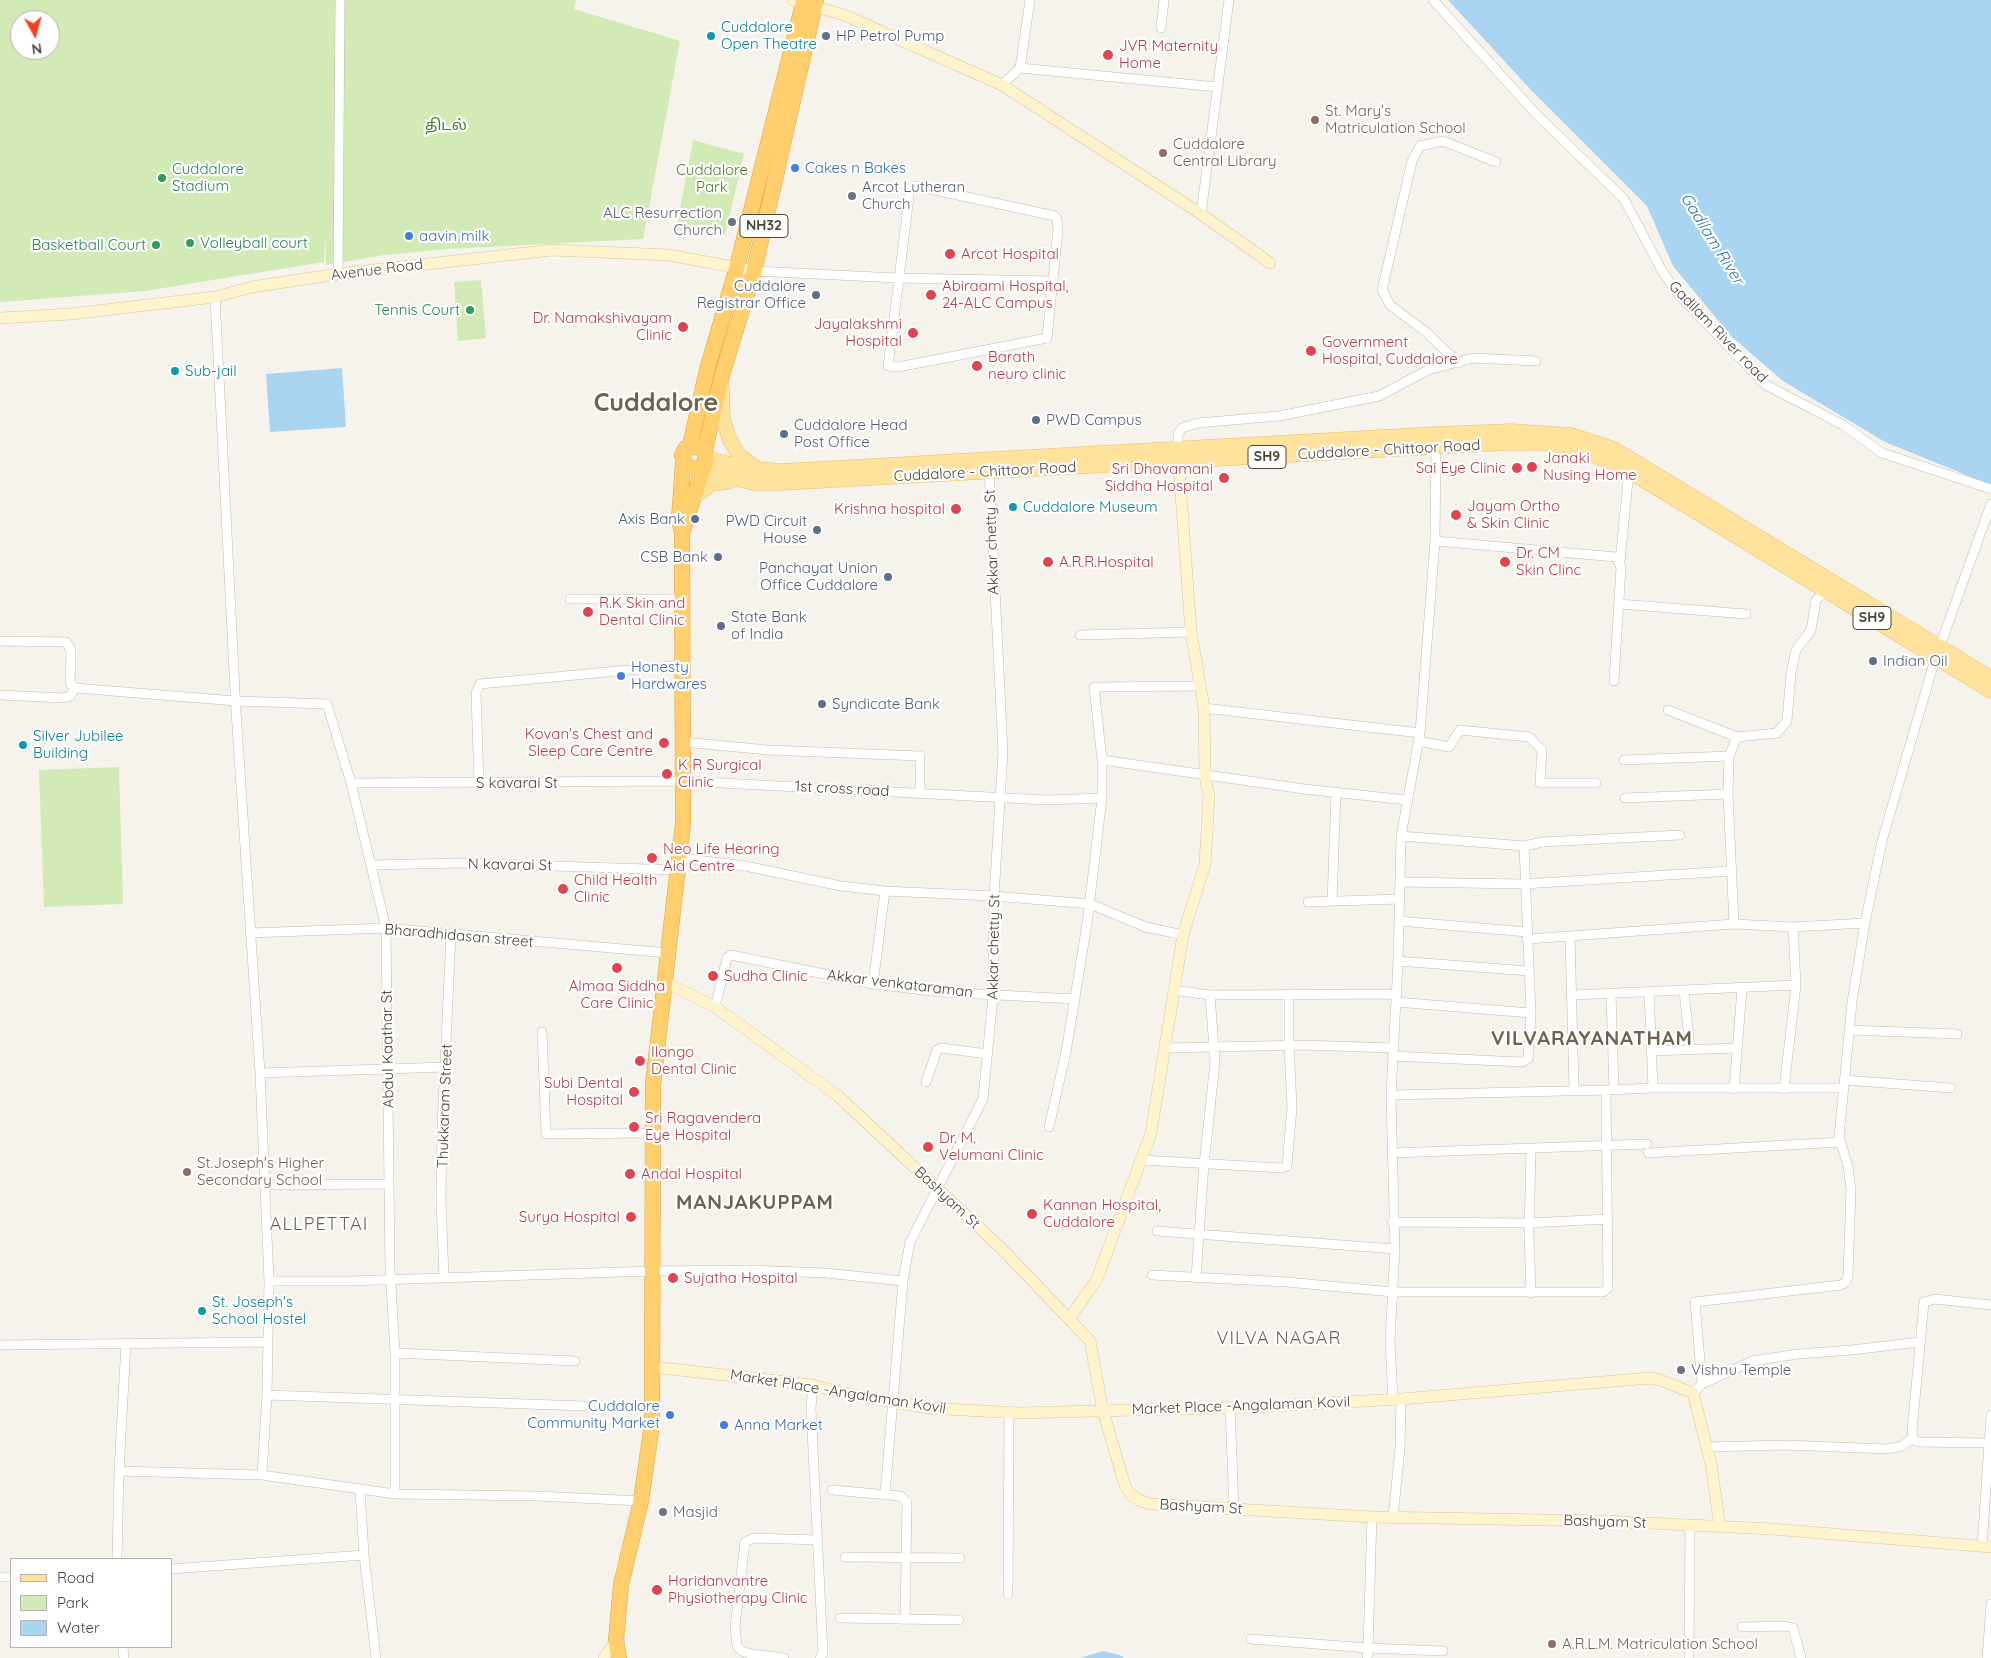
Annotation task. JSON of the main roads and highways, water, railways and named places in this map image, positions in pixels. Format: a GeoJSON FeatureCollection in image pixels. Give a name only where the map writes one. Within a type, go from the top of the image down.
{"type":"FeatureCollection","features":[{"type":"Feature","properties":{"kind":"highway","name":"NH32"},"geometry":{"type":"LineString","coordinates":[[682,532],[695,496],[707,370],[737,267],[806,2]]}},
{"type":"Feature","properties":{"kind":"highway","name":"NH32"},"geometry":{"type":"LineString","coordinates":[[619,1658],[616,1640],[622,1585],[641,1501],[652,1424],[653,1084],[680,864],[684,781],[682,532],[679,520],[754,271],[806,2]]}},
{"type":"Feature","properties":{"kind":"main road"},"geometry":{"type":"LineString","coordinates":[[722,375],[722,419],[729,438],[738,454],[749,464],[761,470]]}},
{"type":"Feature","properties":{"kind":"main road","name":"Cuddalore - Chittoor Road"},"geometry":{"type":"LineString","coordinates":[[698,461],[754,483],[989,466],[1436,441],[1566,446],[1631,466],[1932,648],[1991,691]]}},
{"type":"Feature","properties":{"kind":"main road","name":"Cuddalore - Chittoor Road"},"geometry":{"type":"LineString","coordinates":[[698,461],[761,470],[989,466]]}},
{"type":"Feature","properties":{"kind":"main road","name":"Cuddalore - Chittoor Road"},"geometry":{"type":"LineString","coordinates":[[1631,466],[1776,562],[1932,648],[1991,678]]}},
{"type":"Feature","properties":{"kind":"main road"},"geometry":{"type":"LineString","coordinates":[[695,496],[707,487],[722,481],[754,483]]}},
{"type":"Feature","properties":{"kind":"water","name":"Gadilam River"},"geometry":{"type":"Polygon","coordinates":[[[1448,0],[1991,0],[1991,485],[1885,442],[1783,381],[1731,336],[1673,266],[1647,206],[1532,91],[1448,0]]]}},
{"type":"Feature","properties":{"kind":"water"},"geometry":{"type":"Polygon","coordinates":[[[342,368],[346,427],[270,432],[266,374],[342,368]]]}},
{"type":"Feature","properties":{"kind":"water"},"geometry":{"type":"Polygon","coordinates":[[[1103,1651],[1120,1655],[1124,1658],[1080,1658],[1103,1651]]]}},
{"type":"Feature","properties":{"kind":"place","name":"Cuddalore Open Theatre"},"geometry":{"type":"Point","coordinates":[711,36]}},
{"type":"Feature","properties":{"kind":"place","name":"HP Petrol Pump"},"geometry":{"type":"Point","coordinates":[826,36]}},
{"type":"Feature","properties":{"kind":"place","name":"JVR Maternity Home"},"geometry":{"type":"Point","coordinates":[1108,55]}},
{"type":"Feature","properties":{"kind":"place","name":"St. Mary's Matriculation School"},"geometry":{"type":"Point","coordinates":[1315,120]}},
{"type":"Feature","properties":{"kind":"place","name":"Cuddalore Central Library"},"geometry":{"type":"Point","coordinates":[1163,153]}},
{"type":"Feature","properties":{"kind":"place","name":"Cakes n Bakes"},"geometry":{"type":"Point","coordinates":[795,168]}},
{"type":"Feature","properties":{"kind":"place","name":"Cuddalore Stadium"},"geometry":{"type":"Point","coordinates":[162,178]}},
{"type":"Feature","properties":{"kind":"place","name":"Arcot Lutheran Church"},"geometry":{"type":"Point","coordinates":[852,196]}},
{"type":"Feature","properties":{"kind":"place","name":"ALC Resurrection Church"},"geometry":{"type":"Point","coordinates":[732,222]}},
{"type":"Feature","properties":{"kind":"place","name":"aavin milk"},"geometry":{"type":"Point","coordinates":[409,236]}},
{"type":"Feature","properties":{"kind":"place","name":"Volleyball court"},"geometry":{"type":"Point","coordinates":[190,243]}},
{"type":"Feature","properties":{"kind":"place","name":"Basketball Court"},"geometry":{"type":"Point","coordinates":[156,245]}},
{"type":"Feature","properties":{"kind":"place","name":"Arcot Hospital"},"geometry":{"type":"Point","coordinates":[950,254]}},
{"type":"Feature","properties":{"kind":"place","name":"Cuddalore Registrar Office"},"geometry":{"type":"Point","coordinates":[816,295]}},
{"type":"Feature","properties":{"kind":"place","name":"Abiraami Hospital, 24-ALC Campus"},"geometry":{"type":"Point","coordinates":[931,295]}},
{"type":"Feature","properties":{"kind":"place","name":"Tennis Court"},"geometry":{"type":"Point","coordinates":[470,310]}},
{"type":"Feature","properties":{"kind":"place","name":"Dr. Namakshivayam Clinic"},"geometry":{"type":"Point","coordinates":[683,327]}},
{"type":"Feature","properties":{"kind":"place","name":"Jayalakshmi Hospital"},"geometry":{"type":"Point","coordinates":[913,333]}},
{"type":"Feature","properties":{"kind":"place","name":"Government Hospital, Cuddalore"},"geometry":{"type":"Point","coordinates":[1311,351]}},
{"type":"Feature","properties":{"kind":"place","name":"Barath neuro clinic"},"geometry":{"type":"Point","coordinates":[977,366]}},
{"type":"Feature","properties":{"kind":"place","name":"Sub-jail"},"geometry":{"type":"Point","coordinates":[175,371]}},
{"type":"Feature","properties":{"kind":"place","name":"PWD Campus"},"geometry":{"type":"Point","coordinates":[1036,420]}},
{"type":"Feature","properties":{"kind":"place","name":"Cuddalore Head Post Office"},"geometry":{"type":"Point","coordinates":[784,434]}},
{"type":"Feature","properties":{"kind":"place","name":"Janaki Nusing Home"},"geometry":{"type":"Point","coordinates":[1532,467]}},
{"type":"Feature","properties":{"kind":"place","name":"Sai Eye Clinic"},"geometry":{"type":"Point","coordinates":[1517,468]}},
{"type":"Feature","properties":{"kind":"place","name":"Sri Dhavamani Siddha Hospital"},"geometry":{"type":"Point","coordinates":[1224,478]}},
{"type":"Feature","properties":{"kind":"place","name":"Cuddalore Museum"},"geometry":{"type":"Point","coordinates":[1013,507]}},
{"type":"Feature","properties":{"kind":"place","name":"Krishna hospital"},"geometry":{"type":"Point","coordinates":[956,509]}},
{"type":"Feature","properties":{"kind":"place","name":"Jayam Ortho & Skin Clinic"},"geometry":{"type":"Point","coordinates":[1456,515]}},
{"type":"Feature","properties":{"kind":"place","name":"Axis Bank"},"geometry":{"type":"Point","coordinates":[695,519]}},
{"type":"Feature","properties":{"kind":"place","name":"PWD Circuit House"},"geometry":{"type":"Point","coordinates":[817,530]}},
{"type":"Feature","properties":{"kind":"place","name":"CSB Bank"},"geometry":{"type":"Point","coordinates":[718,557]}},
{"type":"Feature","properties":{"kind":"place","name":"A.R.R.Hospital"},"geometry":{"type":"Point","coordinates":[1048,562]}},
{"type":"Feature","properties":{"kind":"place","name":"Dr. CM Skin Clinc"},"geometry":{"type":"Point","coordinates":[1505,562]}},
{"type":"Feature","properties":{"kind":"place","name":"Panchayat Union Office Cuddalore"},"geometry":{"type":"Point","coordinates":[888,577]}},
{"type":"Feature","properties":{"kind":"place","name":"R.K Skin and Dental Clinic"},"geometry":{"type":"Point","coordinates":[588,612]}},
{"type":"Feature","properties":{"kind":"place","name":"State Bank of India"},"geometry":{"type":"Point","coordinates":[721,626]}},
{"type":"Feature","properties":{"kind":"place","name":"Indian Oil"},"geometry":{"type":"Point","coordinates":[1873,661]}},
{"type":"Feature","properties":{"kind":"place","name":"Honesty Hardwares"},"geometry":{"type":"Point","coordinates":[621,676]}},
{"type":"Feature","properties":{"kind":"place","name":"Syndicate Bank"},"geometry":{"type":"Point","coordinates":[822,704]}},
{"type":"Feature","properties":{"kind":"place","name":"Kovan's Chest and Sleep Care Centre"},"geometry":{"type":"Point","coordinates":[664,743]}},
{"type":"Feature","properties":{"kind":"place","name":"Silver Jubilee Building"},"geometry":{"type":"Point","coordinates":[23,745]}},
{"type":"Feature","properties":{"kind":"place","name":"K R Surgical Clinic"},"geometry":{"type":"Point","coordinates":[667,774]}},
{"type":"Feature","properties":{"kind":"place","name":"Neo Life Hearing Aid Centre"},"geometry":{"type":"Point","coordinates":[652,858]}},
{"type":"Feature","properties":{"kind":"place","name":"Child Health Clinic"},"geometry":{"type":"Point","coordinates":[563,889]}},
{"type":"Feature","properties":{"kind":"place","name":"Almaa Siddha Care Clinic"},"geometry":{"type":"Point","coordinates":[617,968]}},
{"type":"Feature","properties":{"kind":"place","name":"Sudha Clinic"},"geometry":{"type":"Point","coordinates":[713,976]}},
{"type":"Feature","properties":{"kind":"place","name":"Ilango Dental Clinic"},"geometry":{"type":"Point","coordinates":[640,1061]}},
{"type":"Feature","properties":{"kind":"place","name":"Subi Dental Hospital"},"geometry":{"type":"Point","coordinates":[634,1092]}},
{"type":"Feature","properties":{"kind":"place","name":"Sri Ragavendera Eye Hospital"},"geometry":{"type":"Point","coordinates":[634,1127]}},
{"type":"Feature","properties":{"kind":"place","name":"Dr. M. Velumani Clinic"},"geometry":{"type":"Point","coordinates":[928,1147]}},
{"type":"Feature","properties":{"kind":"place","name":"St.Joseph's Higher Secondary School"},"geometry":{"type":"Point","coordinates":[187,1172]}},
{"type":"Feature","properties":{"kind":"place","name":"Andal Hospital"},"geometry":{"type":"Point","coordinates":[630,1174]}},
{"type":"Feature","properties":{"kind":"place","name":"Kannan Hospital, Cuddalore"},"geometry":{"type":"Point","coordinates":[1032,1214]}},
{"type":"Feature","properties":{"kind":"place","name":"Surya Hospital"},"geometry":{"type":"Point","coordinates":[631,1217]}},
{"type":"Feature","properties":{"kind":"place","name":"Sujatha Hospital"},"geometry":{"type":"Point","coordinates":[673,1278]}},
{"type":"Feature","properties":{"kind":"place","name":"St. Joseph's School Hostel"},"geometry":{"type":"Point","coordinates":[202,1311]}},
{"type":"Feature","properties":{"kind":"place","name":"Vishnu Temple"},"geometry":{"type":"Point","coordinates":[1681,1370]}},
{"type":"Feature","properties":{"kind":"place","name":"Cuddalore Community Market"},"geometry":{"type":"Point","coordinates":[670,1415]}},
{"type":"Feature","properties":{"kind":"place","name":"Anna Market"},"geometry":{"type":"Point","coordinates":[724,1425]}},
{"type":"Feature","properties":{"kind":"place","name":"Masjid"},"geometry":{"type":"Point","coordinates":[663,1512]}},
{"type":"Feature","properties":{"kind":"place","name":"Haridanvantre Physiotherapy Clinic"},"geometry":{"type":"Point","coordinates":[657,1590]}},
{"type":"Feature","properties":{"kind":"place","name":"A.R.L.M. Matriculation School"},"geometry":{"type":"Point","coordinates":[1552,1644]}},
{"type":"Feature","properties":{"kind":"district","name":"Cuddalore"},"geometry":{"type":"Point","coordinates":[656,403]}},
{"type":"Feature","properties":{"kind":"district","name":"VILVARAYANATHAM"},"geometry":{"type":"Point","coordinates":[1592,1039]}},
{"type":"Feature","properties":{"kind":"district","name":"MANJAKUPPAM"},"geometry":{"type":"Point","coordinates":[755,1203]}},
{"type":"Feature","properties":{"kind":"district","name":"ALLPETTAI"},"geometry":{"type":"Point","coordinates":[319,1225]}},
{"type":"Feature","properties":{"kind":"district","name":"VILVA NAGAR"},"geometry":{"type":"Point","coordinates":[1279,1339]}},
{"type":"Feature","properties":{"kind":"park label","name":"திடல்"},"geometry":{"type":"Point","coordinates":[446,125]}},
{"type":"Feature","properties":{"kind":"park label","name":"Cuddalore Park"},"geometry":{"type":"Point","coordinates":[712,178]}}]}
